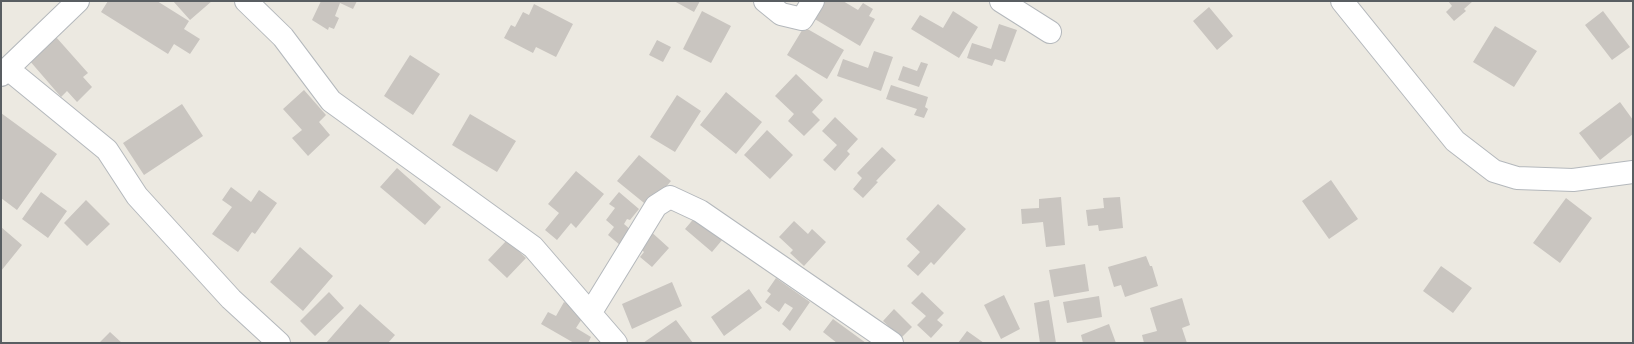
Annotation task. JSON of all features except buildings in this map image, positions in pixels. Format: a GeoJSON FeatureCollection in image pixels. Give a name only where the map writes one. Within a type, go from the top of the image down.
{"type":"FeatureCollection","features":[{"type":"Feature","properties":{"kind":"street"},"geometry":{"type":"LineString","coordinates":[[78,1],[4,72],[107,150],[137,196],[232,299],[279,343]]}},
{"type":"Feature","properties":{"kind":"street"},"geometry":{"type":"LineString","coordinates":[[246,1],[283,37],[331,101],[533,247],[591,312],[616,343]]}},
{"type":"Feature","properties":{"kind":"street"},"geometry":{"type":"LineString","coordinates":[[766,1],[781,14],[802,19],[813,1]]}},
{"type":"Feature","properties":{"kind":"street"},"geometry":{"type":"LineString","coordinates":[[1001,1],[1050,32]]}},
{"type":"Feature","properties":{"kind":"street"},"geometry":{"type":"LineString","coordinates":[[1342,1],[1455,141],[1494,171],[1518,178],[1573,180],[1633,172]]}},
{"type":"Feature","properties":{"kind":"street"},"geometry":{"type":"LineString","coordinates":[[591,312],[656,206],[670,197],[700,211],[892,343]]}}]}
